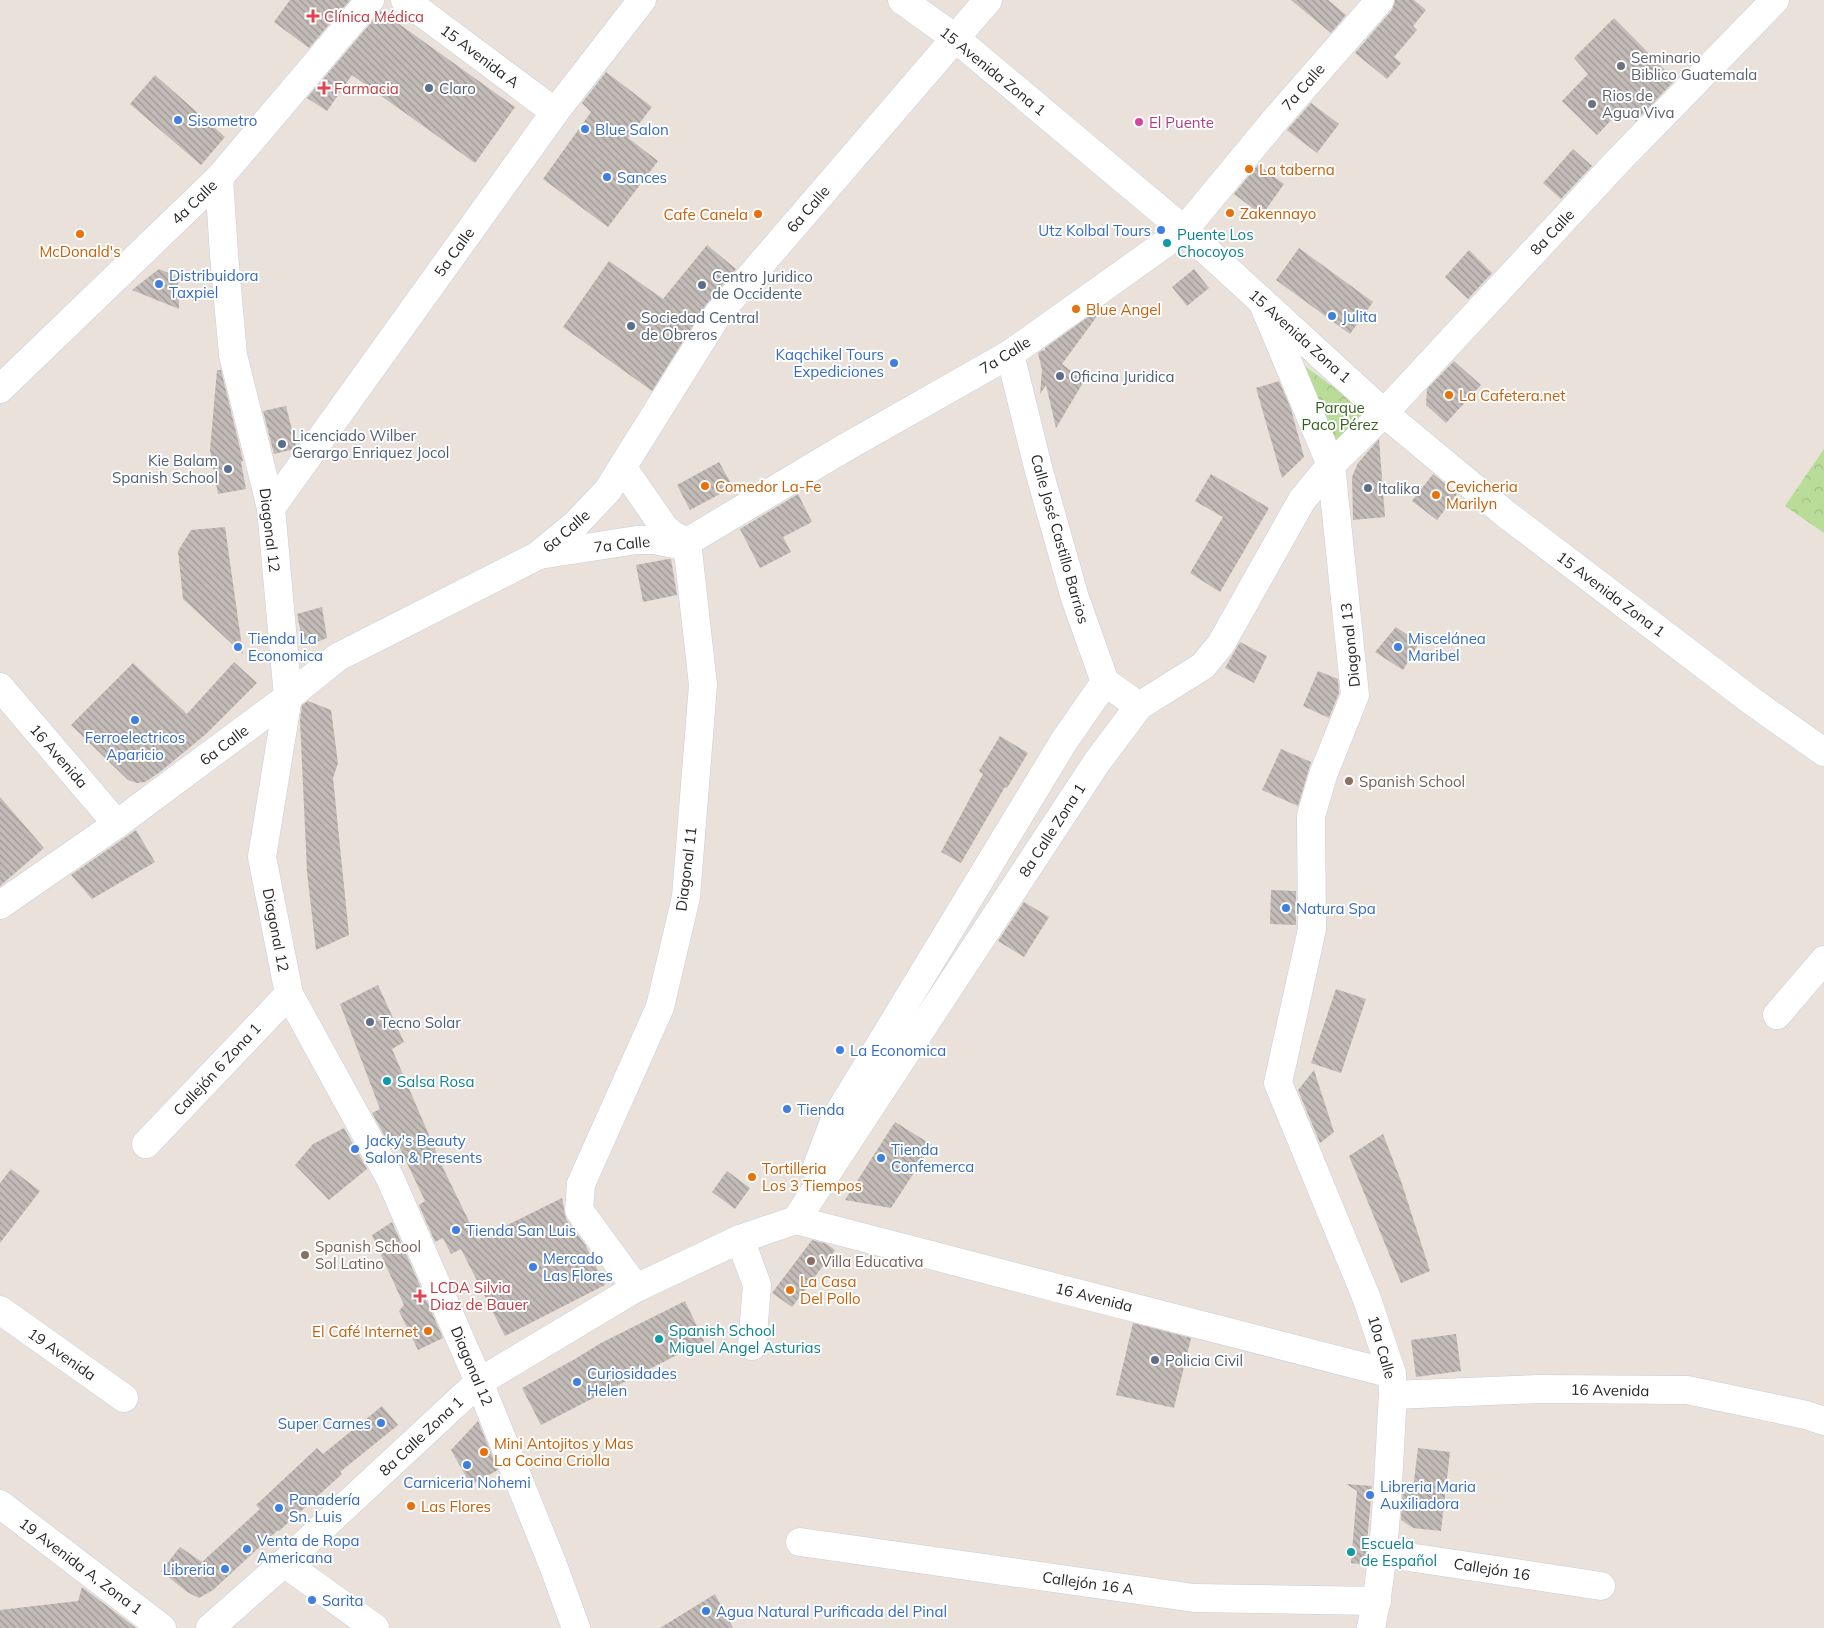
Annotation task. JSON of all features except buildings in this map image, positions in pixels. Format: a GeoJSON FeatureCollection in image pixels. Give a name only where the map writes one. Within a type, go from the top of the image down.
{"type":"FeatureCollection","features":[{"type":"Feature","properties":{"kind":"street","name":"4a Calle"},"geometry":{"type":"LineString","coordinates":[[0,389],[220,178],[370,0]]}},
{"type":"Feature","properties":{"kind":"street","name":"15 Avenida A"},"geometry":{"type":"LineString","coordinates":[[405,0],[555,112]]}},
{"type":"Feature","properties":{"kind":"street","name":"5a Calle"},"geometry":{"type":"LineString","coordinates":[[271,508],[555,112],[642,0]]}},
{"type":"Feature","properties":{"kind":"street","name":"15 Avenida Zona 1"},"geometry":{"type":"LineString","coordinates":[[902,0],[955,38],[1184,230],[1384,413],[1507,515],[1753,702],[1824,752]]}},
{"type":"Feature","properties":{"kind":"street","name":"6a Calle"},"geometry":{"type":"LineString","coordinates":[[0,905],[117,824],[288,697],[338,657],[537,556],[576,524],[608,490],[624,468],[718,314],[988,0]]}},
{"type":"Feature","properties":{"kind":"street","name":"7a Calle"},"geometry":{"type":"LineString","coordinates":[[537,556],[637,540],[663,541],[679,545],[687,542],[841,450],[1010,354],[1184,230],[1276,119],[1380,0]]}},
{"type":"Feature","properties":{"kind":"street","name":"8a Calle"},"geometry":{"type":"LineString","coordinates":[[1331,464],[1384,413],[1618,161],[1775,0]]}},
{"type":"Feature","properties":{"kind":"street","name":"Diagonal 12"},"geometry":{"type":"LineString","coordinates":[[220,178],[224,254],[233,355],[271,508],[288,697],[262,857],[289,994],[390,1178],[479,1382],[553,1565],[576,1628]]}},
{"type":"Feature","properties":{"kind":"street","name":"Diagonal 13"},"geometry":{"type":"LineString","coordinates":[[1262,301],[1331,464],[1355,695],[1323,775],[1311,816],[1312,930],[1278,1082]]}},
{"type":"Feature","properties":{"kind":"street","name":"Calle José Castillo Barrios"},"geometry":{"type":"LineString","coordinates":[[1010,354],[1039,471],[1075,598],[1105,682]]}},
{"type":"Feature","properties":{"kind":"street","name":"8a Calle Zona 1"},"geometry":{"type":"LineString","coordinates":[[210,1628],[284,1563],[479,1382],[636,1288],[740,1239],[796,1220],[1098,762],[1139,706],[1203,666],[1221,644],[1302,500],[1331,464]]}},
{"type":"Feature","properties":{"kind":"street"},"geometry":{"type":"LineString","coordinates":[[624,468],[664,527],[678,538],[687,542]]}},
{"type":"Feature","properties":{"kind":"street","name":"Diagonal 11"},"geometry":{"type":"LineString","coordinates":[[636,1288],[579,1210],[581,1184],[660,1007],[686,897],[703,685],[687,542]]}},
{"type":"Feature","properties":{"kind":"street"},"geometry":{"type":"LineString","coordinates":[[796,1220],[835,1119],[1064,741],[1105,682],[1139,706]]}},
{"type":"Feature","properties":{"kind":"street","name":"16 Avenida"},"geometry":{"type":"LineString","coordinates":[[0,687],[117,824]]}},
{"type":"Feature","properties":{"kind":"street"},"geometry":{"type":"LineString","coordinates":[[1777,1016],[1824,960]]}},
{"type":"Feature","properties":{"kind":"street","name":"Callejón 6 Zona 1"},"geometry":{"type":"LineString","coordinates":[[146,1144],[289,994]]}},
{"type":"Feature","properties":{"kind":"street","name":"10a Calle"},"geometry":{"type":"LineString","coordinates":[[1278,1082],[1367,1299],[1393,1385],[1382,1553],[1377,1602],[1371,1628]]}},
{"type":"Feature","properties":{"kind":"street","name":"16 Avenida"},"geometry":{"type":"LineString","coordinates":[[796,1220],[1190,1321],[1393,1385],[1539,1389],[1687,1390],[1806,1415],[1824,1421]]}},
{"type":"Feature","properties":{"kind":"street"},"geometry":{"type":"LineString","coordinates":[[740,1239],[757,1285],[752,1346]]}},
{"type":"Feature","properties":{"kind":"street","name":"19 Avenida"},"geometry":{"type":"LineString","coordinates":[[0,1310],[124,1398]]}},
{"type":"Feature","properties":{"kind":"street","name":"19 Avenida A, Zona 1"},"geometry":{"type":"LineString","coordinates":[[0,1504],[162,1628]]}},
{"type":"Feature","properties":{"kind":"street","name":"Callejón 16 A"},"geometry":{"type":"LineString","coordinates":[[800,1542],[1194,1598],[1377,1602]]}},
{"type":"Feature","properties":{"kind":"street","name":"Callejón 16"},"geometry":{"type":"LineString","coordinates":[[1382,1553],[1601,1586]]}},
{"type":"Feature","properties":{"kind":"street"},"geometry":{"type":"LineString","coordinates":[[284,1563],[375,1628]]}},
{"type":"Feature","properties":{"kind":"green space","name":"Parque Paco Pérez"},"geometry":{"type":"Polygon","coordinates":[[[1299,362],[1369,413],[1333,449],[1299,362]]]}},
{"type":"Feature","properties":{"kind":"green space"},"geometry":{"type":"Polygon","coordinates":[[[1824,449],[1824,533],[1785,506],[1824,449]]]}},
{"type":"Feature","properties":{"kind":"place","name":"Clínica Médica"},"geometry":{"type":"Point","coordinates":[313,16]}},
{"type":"Feature","properties":{"kind":"place","name":"Seminario Biblico Guatemala"},"geometry":{"type":"Point","coordinates":[1621,66]}},
{"type":"Feature","properties":{"kind":"place","name":"Farmacia"},"geometry":{"type":"Point","coordinates":[324,88]}},
{"type":"Feature","properties":{"kind":"place","name":"Claro"},"geometry":{"type":"Point","coordinates":[429,88]}},
{"type":"Feature","properties":{"kind":"place","name":"Rios de Agua Viva"},"geometry":{"type":"Point","coordinates":[1592,104]}},
{"type":"Feature","properties":{"kind":"place","name":"Sisometro"},"geometry":{"type":"Point","coordinates":[178,120]}},
{"type":"Feature","properties":{"kind":"place","name":"El Puente"},"geometry":{"type":"Point","coordinates":[1139,122]}},
{"type":"Feature","properties":{"kind":"place","name":"Blue Salon"},"geometry":{"type":"Point","coordinates":[585,129]}},
{"type":"Feature","properties":{"kind":"place","name":"La taberna"},"geometry":{"type":"Point","coordinates":[1249,169]}},
{"type":"Feature","properties":{"kind":"place","name":"Sances"},"geometry":{"type":"Point","coordinates":[607,177]}},
{"type":"Feature","properties":{"kind":"place","name":"Zakennayo"},"geometry":{"type":"Point","coordinates":[1230,213]}},
{"type":"Feature","properties":{"kind":"place","name":"Cafe Canela"},"geometry":{"type":"Point","coordinates":[758,214]}},
{"type":"Feature","properties":{"kind":"place","name":"Utz Kolbal Tours"},"geometry":{"type":"Point","coordinates":[1161,230]}},
{"type":"Feature","properties":{"kind":"place","name":"McDonald's"},"geometry":{"type":"Point","coordinates":[80,234]}},
{"type":"Feature","properties":{"kind":"place","name":"Puente Los Chocoyos"},"geometry":{"type":"Point","coordinates":[1167,243]}},
{"type":"Feature","properties":{"kind":"place","name":"Distribuidora Taxpiel"},"geometry":{"type":"Point","coordinates":[159,284]}},
{"type":"Feature","properties":{"kind":"place","name":"Centro Juridico de Occidente"},"geometry":{"type":"Point","coordinates":[702,285]}},
{"type":"Feature","properties":{"kind":"place","name":"Blue Angel"},"geometry":{"type":"Point","coordinates":[1076,309]}},
{"type":"Feature","properties":{"kind":"place","name":"Julita"},"geometry":{"type":"Point","coordinates":[1332,316]}},
{"type":"Feature","properties":{"kind":"place","name":"Sociedad Central de Obreros"},"geometry":{"type":"Point","coordinates":[631,326]}},
{"type":"Feature","properties":{"kind":"place","name":"Kaqchikel Tours Expediciones"},"geometry":{"type":"Point","coordinates":[894,363]}},
{"type":"Feature","properties":{"kind":"place","name":"Oficina Juridica"},"geometry":{"type":"Point","coordinates":[1060,376]}},
{"type":"Feature","properties":{"kind":"place","name":"La Cafetera.net"},"geometry":{"type":"Point","coordinates":[1449,395]}},
{"type":"Feature","properties":{"kind":"place","name":"Licenciado Wilber Gerargo Enriquez Jocol"},"geometry":{"type":"Point","coordinates":[282,444]}},
{"type":"Feature","properties":{"kind":"place","name":"Kie Balam Spanish School"},"geometry":{"type":"Point","coordinates":[228,469]}},
{"type":"Feature","properties":{"kind":"place","name":"Comedor La-Fe"},"geometry":{"type":"Point","coordinates":[705,486]}},
{"type":"Feature","properties":{"kind":"place","name":"Italika"},"geometry":{"type":"Point","coordinates":[1368,488]}},
{"type":"Feature","properties":{"kind":"place","name":"Cevicheria Marilyn"},"geometry":{"type":"Point","coordinates":[1436,495]}},
{"type":"Feature","properties":{"kind":"place","name":"Tienda La Economica"},"geometry":{"type":"Point","coordinates":[238,647]}},
{"type":"Feature","properties":{"kind":"place","name":"Miscelánea Maribel"},"geometry":{"type":"Point","coordinates":[1398,647]}},
{"type":"Feature","properties":{"kind":"place","name":"Ferroelectricos Aparicio"},"geometry":{"type":"Point","coordinates":[135,720]}},
{"type":"Feature","properties":{"kind":"place","name":"Spanish School"},"geometry":{"type":"Point","coordinates":[1349,781]}},
{"type":"Feature","properties":{"kind":"place","name":"Natura Spa"},"geometry":{"type":"Point","coordinates":[1286,908]}},
{"type":"Feature","properties":{"kind":"place","name":"Tecno Solar"},"geometry":{"type":"Point","coordinates":[370,1022]}},
{"type":"Feature","properties":{"kind":"place","name":"La Economica"},"geometry":{"type":"Point","coordinates":[840,1050]}},
{"type":"Feature","properties":{"kind":"place","name":"Salsa Rosa"},"geometry":{"type":"Point","coordinates":[387,1081]}},
{"type":"Feature","properties":{"kind":"place","name":"Tienda"},"geometry":{"type":"Point","coordinates":[787,1109]}},
{"type":"Feature","properties":{"kind":"place","name":"Jacky's Beauty Salon & Presents"},"geometry":{"type":"Point","coordinates":[355,1149]}},
{"type":"Feature","properties":{"kind":"place","name":"Tienda Confemerca"},"geometry":{"type":"Point","coordinates":[881,1158]}},
{"type":"Feature","properties":{"kind":"place","name":"Tortilleria Los 3 Tiempos"},"geometry":{"type":"Point","coordinates":[752,1177]}},
{"type":"Feature","properties":{"kind":"place","name":"Tienda San Luis"},"geometry":{"type":"Point","coordinates":[456,1230]}},
{"type":"Feature","properties":{"kind":"place","name":"Spanish School Sol Latino"},"geometry":{"type":"Point","coordinates":[305,1255]}},
{"type":"Feature","properties":{"kind":"place","name":"Villa Educativa"},"geometry":{"type":"Point","coordinates":[811,1261]}},
{"type":"Feature","properties":{"kind":"place","name":"Mercado Las Flores"},"geometry":{"type":"Point","coordinates":[533,1267]}},
{"type":"Feature","properties":{"kind":"place","name":"La Casa Del Pollo"},"geometry":{"type":"Point","coordinates":[790,1290]}},
{"type":"Feature","properties":{"kind":"place","name":"LCDA Silvia Diaz de Bauer"},"geometry":{"type":"Point","coordinates":[420,1296]}},
{"type":"Feature","properties":{"kind":"place","name":"El Café Internet"},"geometry":{"type":"Point","coordinates":[428,1331]}},
{"type":"Feature","properties":{"kind":"place","name":"Spanish School Miguel Angel Asturias"},"geometry":{"type":"Point","coordinates":[659,1339]}},
{"type":"Feature","properties":{"kind":"place","name":"Policia Civil"},"geometry":{"type":"Point","coordinates":[1155,1360]}},
{"type":"Feature","properties":{"kind":"place","name":"Curiosidades Helen"},"geometry":{"type":"Point","coordinates":[577,1382]}},
{"type":"Feature","properties":{"kind":"place","name":"Super Carnes"},"geometry":{"type":"Point","coordinates":[381,1423]}},
{"type":"Feature","properties":{"kind":"place","name":"Mini Antojitos y Mas La Cocina Criolla"},"geometry":{"type":"Point","coordinates":[484,1452]}},
{"type":"Feature","properties":{"kind":"place","name":"Carniceria Nohemi"},"geometry":{"type":"Point","coordinates":[467,1465]}},
{"type":"Feature","properties":{"kind":"place","name":"Libreria Maria Auxiliadora"},"geometry":{"type":"Point","coordinates":[1370,1495]}},
{"type":"Feature","properties":{"kind":"place","name":"Las Flores"},"geometry":{"type":"Point","coordinates":[411,1506]}},
{"type":"Feature","properties":{"kind":"place","name":"Panadería Sn. Luis"},"geometry":{"type":"Point","coordinates":[279,1508]}},
{"type":"Feature","properties":{"kind":"place","name":"Venta de Ropa Americana"},"geometry":{"type":"Point","coordinates":[247,1549]}},
{"type":"Feature","properties":{"kind":"place","name":"Escuela de Español"},"geometry":{"type":"Point","coordinates":[1351,1552]}},
{"type":"Feature","properties":{"kind":"place","name":"Libreria"},"geometry":{"type":"Point","coordinates":[225,1569]}},
{"type":"Feature","properties":{"kind":"place","name":"Sarita"},"geometry":{"type":"Point","coordinates":[312,1600]}},
{"type":"Feature","properties":{"kind":"place","name":"Agua Natural Purificada del Pinal"},"geometry":{"type":"Point","coordinates":[706,1611]}}]}
